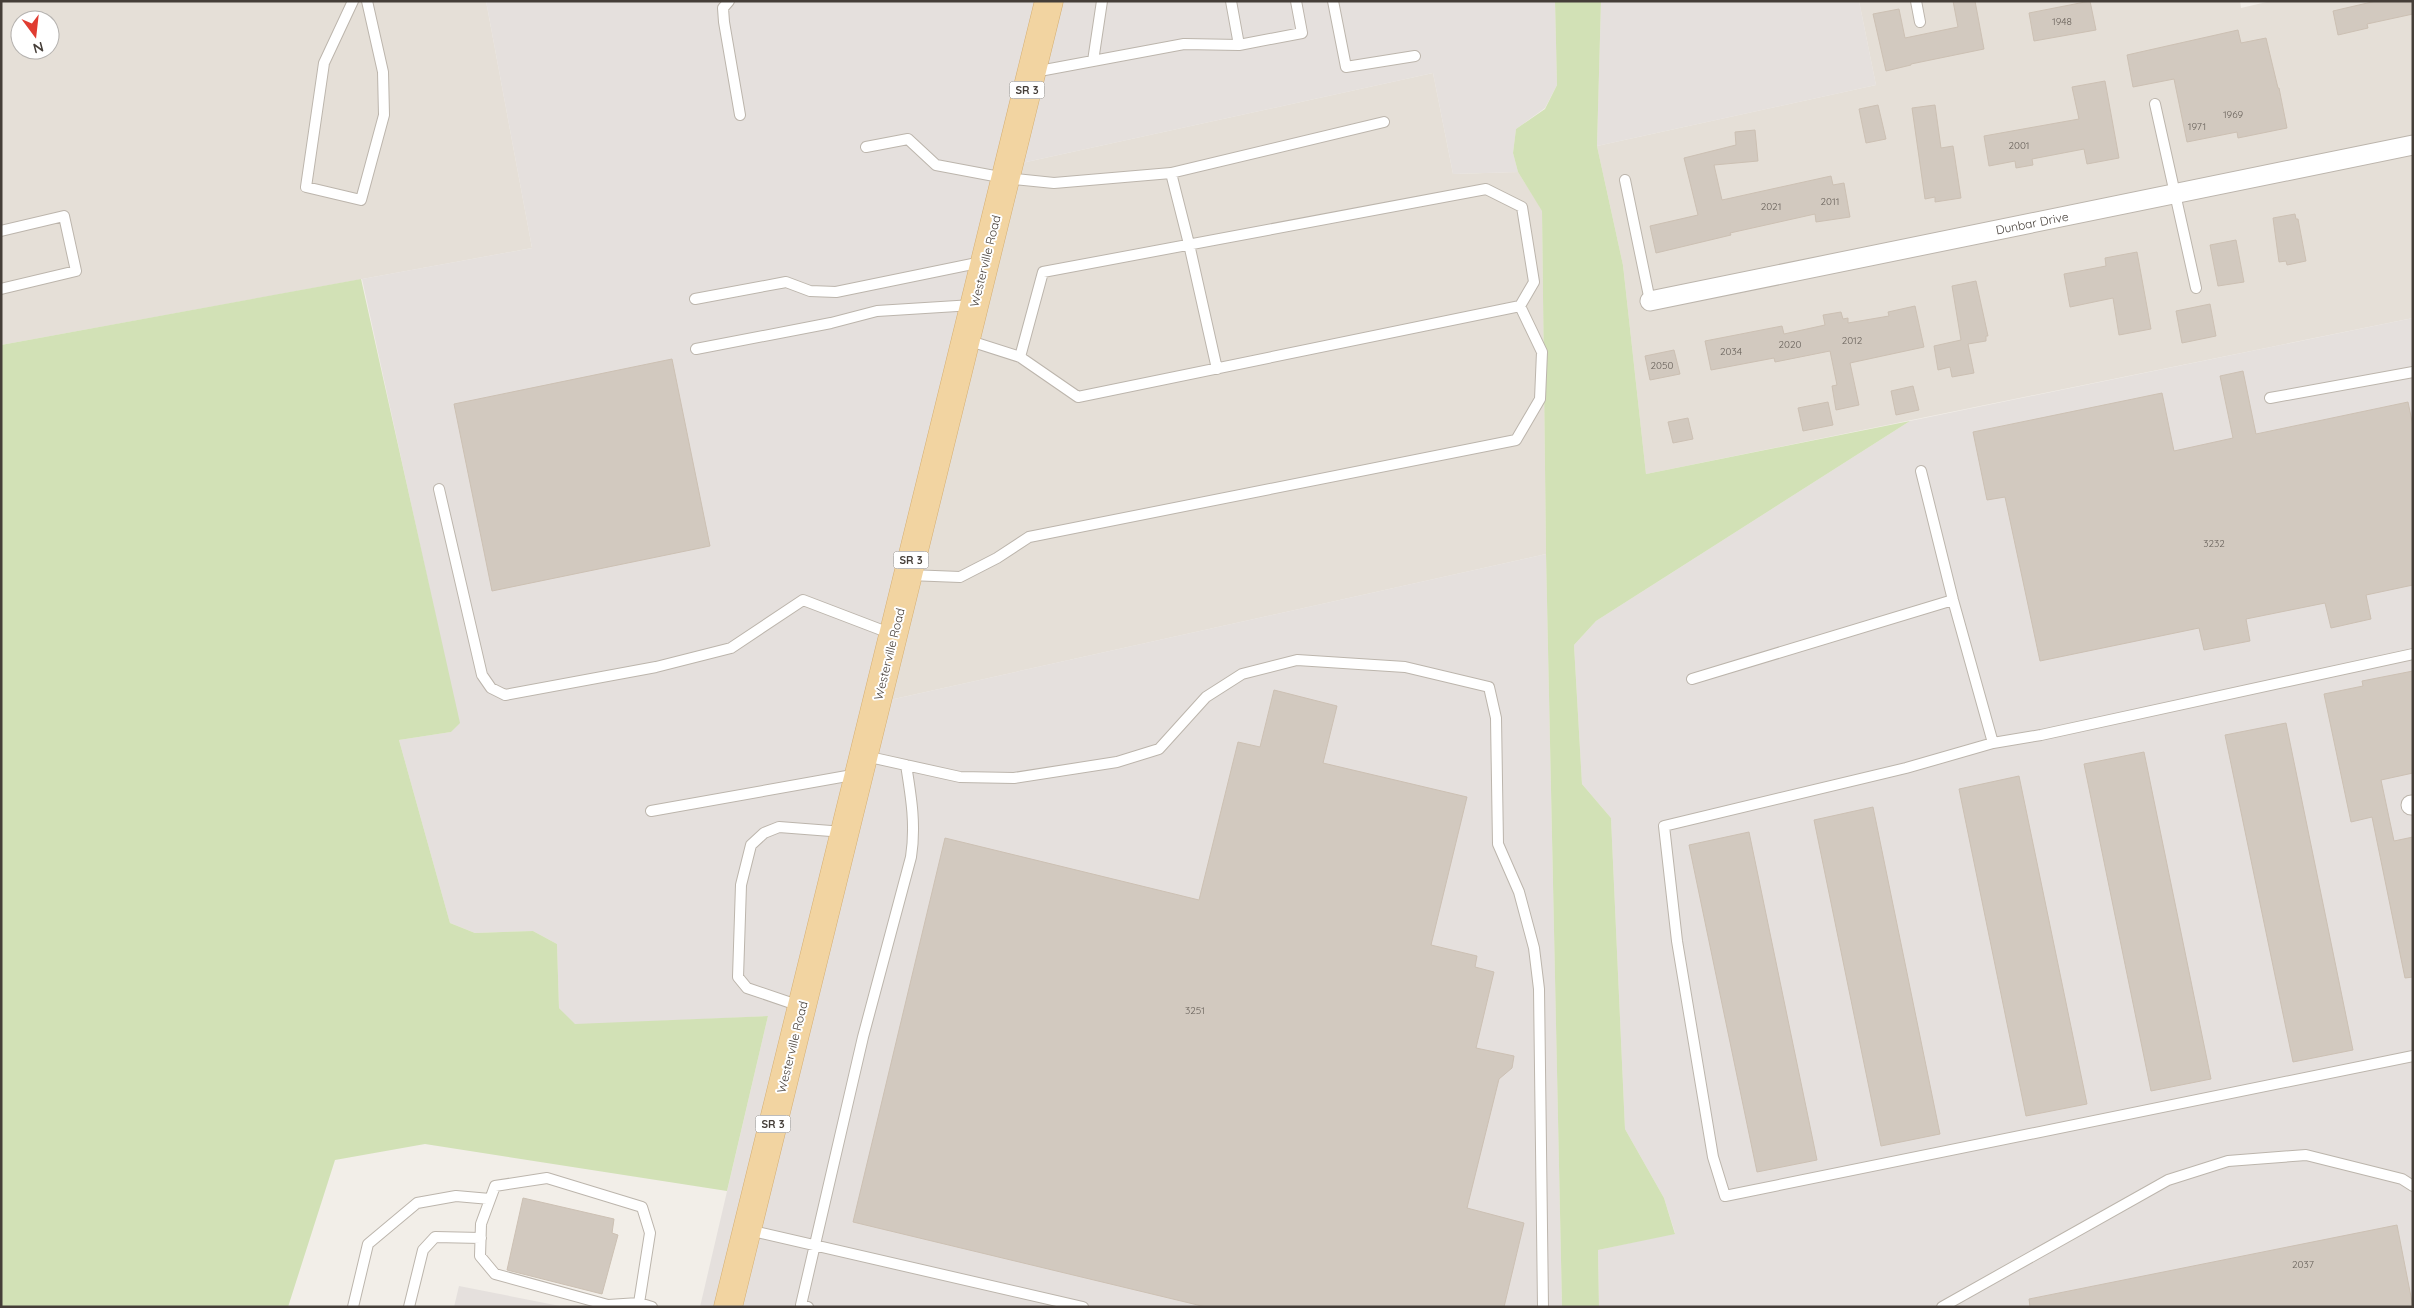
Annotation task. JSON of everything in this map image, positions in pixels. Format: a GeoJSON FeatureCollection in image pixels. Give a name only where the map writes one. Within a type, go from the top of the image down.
{"type":"FeatureCollection","features":[{"type":"Feature","properties":{"kind":"main road","name":"Westerville Road"},"geometry":{"type":"LineString","coordinates":[[728,1307],[1049,1]]}},
{"type":"Feature","properties":{"kind":"street","name":"Dunbar Drive"},"geometry":{"type":"LineString","coordinates":[[1650,300],[2413,145]]}},
{"type":"Feature","properties":{"kind":"lane"},"geometry":{"type":"LineString","coordinates":[[353,1],[324,64],[306,187],[361,200],[384,115],[382,72],[367,1]]}},
{"type":"Feature","properties":{"kind":"lane"},"geometry":{"type":"LineString","coordinates":[[729,1],[723,8],[724,22],[740,115]]}},
{"type":"Feature","properties":{"kind":"lane"},"geometry":{"type":"LineString","coordinates":[[1093,61],[1102,1]]}},
{"type":"Feature","properties":{"kind":"lane"},"geometry":{"type":"LineString","coordinates":[[1231,1],[1238,44]]}},
{"type":"Feature","properties":{"kind":"lane"},"geometry":{"type":"LineString","coordinates":[[1031,73],[1184,44],[1238,44],[1302,33],[1296,1]]}},
{"type":"Feature","properties":{"kind":"lane"},"geometry":{"type":"LineString","coordinates":[[1333,1],[1346,67],[1415,56]]}},
{"type":"Feature","properties":{"kind":"lane"},"geometry":{"type":"LineString","coordinates":[[1916,1],[1920,22]]}},
{"type":"Feature","properties":{"kind":"lane"},"geometry":{"type":"LineString","coordinates":[[2155,104],[2196,288]]}},
{"type":"Feature","properties":{"kind":"lane"},"geometry":{"type":"LineString","coordinates":[[866,147],[908,139],[936,165],[1006,178],[1054,183],[1171,173],[1384,122]]}},
{"type":"Feature","properties":{"kind":"lane"},"geometry":{"type":"LineString","coordinates":[[1171,173],[1189,244],[1216,369]]}},
{"type":"Feature","properties":{"kind":"lane"},"geometry":{"type":"LineString","coordinates":[[1625,180],[1650,300]]}},
{"type":"Feature","properties":{"kind":"lane"},"geometry":{"type":"LineString","coordinates":[[966,339],[1020,357],[1078,397],[1520,306],[1534,282],[1522,207],[1486,188],[1044,272],[1020,357]]}},
{"type":"Feature","properties":{"kind":"lane"},"geometry":{"type":"LineString","coordinates":[[1,231],[64,216],[76,271],[1,289]]}},
{"type":"Feature","properties":{"kind":"lane"},"geometry":{"type":"LineString","coordinates":[[695,299],[786,282],[810,291],[836,292],[985,261]]}},
{"type":"Feature","properties":{"kind":"lane"},"geometry":{"type":"LineString","coordinates":[[696,349],[831,323],[877,311],[974,305]]}},
{"type":"Feature","properties":{"kind":"lane"},"geometry":{"type":"LineString","coordinates":[[908,575],[960,577],[997,558],[1029,537],[1516,440],[1540,399],[1542,352],[1520,306]]}},
{"type":"Feature","properties":{"kind":"lane"},"geometry":{"type":"LineString","coordinates":[[2270,398],[2413,372]]}},
{"type":"Feature","properties":{"kind":"lane"},"geometry":{"type":"LineString","coordinates":[[1921,471],[1953,600],[1993,744]]}},
{"type":"Feature","properties":{"kind":"lane"},"geometry":{"type":"LineString","coordinates":[[438,489],[482,675],[491,688],[505,695],[656,667],[732,648],[803,600],[893,634]]}},
{"type":"Feature","properties":{"kind":"lane"},"geometry":{"type":"LineString","coordinates":[[1692,679],[1953,600]]}},
{"type":"Feature","properties":{"kind":"lane"},"geometry":{"type":"LineString","coordinates":[[2413,654],[1993,744],[1897,771],[1664,826],[1677,941],[1713,1157],[1725,1196],[2413,1056]]}},
{"type":"Feature","properties":{"kind":"lane"},"geometry":{"type":"LineString","coordinates":[[651,811],[861,765],[906,765],[960,777],[1014,778],[1118,762],[1159,749],[1206,697],[1242,674],[1297,660],[1405,667],[1489,687],[1496,718],[1498,844],[1519,892],[1534,948],[1539,990],[1544,1307]]}},
{"type":"Feature","properties":{"kind":"lane"},"geometry":{"type":"LineString","coordinates":[[808,1307],[801,1305],[863,1037],[912,857],[914,835],[913,810],[906,765]]}},
{"type":"Feature","properties":{"kind":"lane"},"geometry":{"type":"LineString","coordinates":[[802,1006],[747,988],[738,977],[741,885],[751,844],[764,832],[779,827],[845,832]]}},
{"type":"Feature","properties":{"kind":"lane"},"geometry":{"type":"LineString","coordinates":[[1942,1307],[2168,1180],[2228,1161],[2306,1155],[2402,1179],[2413,1186]]}},
{"type":"Feature","properties":{"kind":"lane"},"geometry":{"type":"LineString","coordinates":[[639,1303],[650,1233],[642,1207],[547,1178],[494,1186],[481,1224],[480,1256],[495,1274],[608,1305],[639,1303],[652,1307]]}},
{"type":"Feature","properties":{"kind":"lane"},"geometry":{"type":"LineString","coordinates":[[354,1307],[368,1244],[417,1203],[456,1196],[490,1199]]}},
{"type":"Feature","properties":{"kind":"lane"},"geometry":{"type":"LineString","coordinates":[[747,1230],[1083,1307]]}},
{"type":"Feature","properties":{"kind":"lane"},"geometry":{"type":"LineString","coordinates":[[409,1307],[423,1250],[435,1237],[481,1238]]}},
{"type":"Feature","properties":{"kind":"shaded area"},"geometry":{"type":"Polygon","coordinates":[[[1,1],[486,1],[532,248],[1,345],[1,1]]]}},
{"type":"Feature","properties":{"kind":"shaded area"},"geometry":{"type":"Polygon","coordinates":[[[486,1],[1555,1],[1557,85],[1545,108],[1516,129],[1513,153],[1518,172],[1453,174],[1433,73],[1008,166],[876,703],[1546,554],[1562,1307],[700,1307],[768,1016],[575,1025],[559,1008],[557,944],[533,931],[475,933],[450,923],[399,740],[451,732],[459,723],[362,279],[532,248],[486,1]]]}},
{"type":"Feature","properties":{"kind":"shaded area"},"geometry":{"type":"Polygon","coordinates":[[[1601,1],[1859,1],[1876,85],[1597,146],[1601,1]]]}},
{"type":"Feature","properties":{"kind":"shaded area"},"geometry":{"type":"Polygon","coordinates":[[[1859,1],[2240,1],[2241,8],[2271,1],[2413,1],[2413,318],[1646,474],[1623,265],[1597,146],[1876,85],[1859,1]]]}},
{"type":"Feature","properties":{"kind":"shaded area"},"geometry":{"type":"Polygon","coordinates":[[[1433,73],[1453,174],[1518,172],[1542,210],[1546,554],[876,703],[1008,166],[1433,73]]]}},
{"type":"Feature","properties":{"kind":"shaded area"},"geometry":{"type":"Polygon","coordinates":[[[2413,318],[2413,1307],[1599,1307],[1598,1250],[1675,1233],[1664,1198],[1625,1129],[1611,818],[1582,784],[1574,645],[1596,621],[1910,421],[2413,318]]]}},
{"type":"Feature","properties":{"kind":"shaded area"},"geometry":{"type":"Polygon","coordinates":[[[459,1286],[565,1307],[454,1307],[459,1286]]]}},
{"type":"Feature","properties":{"kind":"green space"},"geometry":{"type":"Polygon","coordinates":[[[1555,1],[1601,1],[1597,146],[1623,265],[1646,474],[1910,421],[1596,621],[1574,645],[1582,784],[1611,818],[1625,1129],[1664,1198],[1675,1234],[1598,1250],[1599,1307],[1562,1307],[1546,554],[1542,211],[1518,172],[1513,153],[1516,129],[1545,109],[1557,85],[1555,1]]]}},
{"type":"Feature","properties":{"kind":"green space"},"geometry":{"type":"Polygon","coordinates":[[[361,279],[460,723],[451,732],[399,740],[450,923],[475,933],[533,931],[557,944],[559,1008],[575,1024],[768,1016],[727,1191],[425,1144],[335,1160],[288,1307],[1,1307],[1,345],[361,279]]]}},
{"type":"Feature","properties":{"kind":"building"},"geometry":{"type":"Polygon","coordinates":[[[1953,1],[1975,1],[1984,49],[1886,71],[1873,14],[1899,9],[1905,38],[1958,27],[1953,1]]]}},
{"type":"Feature","properties":{"kind":"building"},"geometry":{"type":"Polygon","coordinates":[[[2090,1],[2096,30],[2034,41],[2029,13],[2090,1]]]}},
{"type":"Feature","properties":{"kind":"building"},"geometry":{"type":"Polygon","coordinates":[[[2376,1],[2413,1],[2413,14],[2367,24],[2368,28],[2338,35],[2333,11],[2376,1]]]}},
{"type":"Feature","properties":{"kind":"building"},"geometry":{"type":"Polygon","coordinates":[[[2238,30],[2241,43],[2266,38],[2287,128],[2238,138],[2237,132],[2187,142],[2174,79],[2133,87],[2127,55],[2238,30]]]}},
{"type":"Feature","properties":{"kind":"building"},"geometry":{"type":"Polygon","coordinates":[[[2105,81],[2119,158],[2087,164],[2084,149],[2032,159],[2033,165],[2016,168],[2015,161],[1989,166],[1984,136],[2079,119],[2072,87],[2105,81]]]}},
{"type":"Feature","properties":{"kind":"building"},"geometry":{"type":"Polygon","coordinates":[[[1878,105],[1886,139],[1866,143],[1859,109],[1878,105]]]}},
{"type":"Feature","properties":{"kind":"building"},"geometry":{"type":"Polygon","coordinates":[[[1935,105],[1941,148],[1953,146],[1961,198],[1935,202],[1935,197],[1925,199],[1912,108],[1935,105]]]}},
{"type":"Feature","properties":{"kind":"building"},"geometry":{"type":"Polygon","coordinates":[[[1755,130],[1758,161],[1714,165],[1722,200],[1831,176],[1833,185],[1844,183],[1850,217],[1816,222],[1815,214],[1730,233],[1731,235],[1656,253],[1650,226],[1698,215],[1684,158],[1736,145],[1735,132],[1755,130]]]}},
{"type":"Feature","properties":{"kind":"building"},"geometry":{"type":"Polygon","coordinates":[[[2295,214],[2296,219],[2298,219],[2306,261],[2287,265],[2286,261],[2279,262],[2273,218],[2295,214]]]}},
{"type":"Feature","properties":{"kind":"building"},"geometry":{"type":"Polygon","coordinates":[[[2236,240],[2244,282],[2218,286],[2210,245],[2236,240]]]}},
{"type":"Feature","properties":{"kind":"building"},"geometry":{"type":"Polygon","coordinates":[[[2137,252],[2151,329],[2119,335],[2113,298],[2070,307],[2064,274],[2106,266],[2105,258],[2137,252]]]}},
{"type":"Feature","properties":{"kind":"building"},"geometry":{"type":"Polygon","coordinates":[[[1976,281],[1988,336],[1986,336],[1986,341],[1968,344],[1974,373],[1952,377],[1950,367],[1938,370],[1934,346],[1961,340],[1952,286],[1976,281]]]}},
{"type":"Feature","properties":{"kind":"building"},"geometry":{"type":"Polygon","coordinates":[[[2210,304],[2216,336],[2182,343],[2176,311],[2210,304]]]}},
{"type":"Feature","properties":{"kind":"building"},"geometry":{"type":"Polygon","coordinates":[[[1915,306],[1924,347],[1850,363],[1859,405],[1836,410],[1832,386],[1837,385],[1830,351],[1775,362],[1774,358],[1711,370],[1705,341],[1782,326],[1784,334],[1825,325],[1823,315],[1841,312],[1843,319],[1848,318],[1848,323],[1889,316],[1888,312],[1915,306]]]}},
{"type":"Feature","properties":{"kind":"building"},"geometry":{"type":"Polygon","coordinates":[[[1674,350],[1680,374],[1650,380],[1645,356],[1674,350]]]}},
{"type":"Feature","properties":{"kind":"building"},"geometry":{"type":"Polygon","coordinates":[[[672,359],[710,546],[492,591],[454,404],[672,359]]]}},
{"type":"Feature","properties":{"kind":"building"},"geometry":{"type":"Polygon","coordinates":[[[2243,371],[2256,434],[2408,402],[2413,426],[2413,585],[2366,595],[2371,619],[2331,628],[2325,603],[2246,619],[2250,641],[2204,650],[2199,628],[2040,661],[2005,497],[1987,500],[1973,432],[2162,393],[2174,451],[2233,438],[2220,376],[2243,371]]]}},
{"type":"Feature","properties":{"kind":"building"},"geometry":{"type":"Polygon","coordinates":[[[1913,386],[1919,410],[1896,415],[1891,391],[1913,386]]]}},
{"type":"Feature","properties":{"kind":"building"},"geometry":{"type":"Polygon","coordinates":[[[1828,402],[1833,425],[1803,431],[1798,408],[1828,402]]]}},
{"type":"Feature","properties":{"kind":"building"},"geometry":{"type":"Polygon","coordinates":[[[1688,418],[1693,439],[1673,443],[1668,422],[1688,418]]]}},
{"type":"Feature","properties":{"kind":"building"},"geometry":{"type":"Polygon","coordinates":[[[2413,671],[2413,773],[2381,780],[2394,841],[2413,837],[2413,977],[2405,978],[2372,817],[2351,822],[2324,694],[2363,686],[2362,681],[2413,671]]]}},
{"type":"Feature","properties":{"kind":"building"},"geometry":{"type":"Polygon","coordinates":[[[1274,690],[1337,706],[1323,763],[1467,797],[1431,945],[1477,956],[1475,967],[1494,972],[1476,1048],[1514,1056],[1512,1068],[1499,1079],[1467,1208],[1524,1223],[1504,1307],[1206,1307],[853,1222],[945,838],[1199,900],[1238,742],[1260,747],[1274,690]]]}},
{"type":"Feature","properties":{"kind":"building"},"geometry":{"type":"Polygon","coordinates":[[[2286,723],[2353,1050],[2293,1062],[2225,735],[2286,723]]]}},
{"type":"Feature","properties":{"kind":"building"},"geometry":{"type":"Polygon","coordinates":[[[2144,752],[2211,1079],[2151,1091],[2084,764],[2144,752]]]}},
{"type":"Feature","properties":{"kind":"building"},"geometry":{"type":"Polygon","coordinates":[[[2019,776],[2087,1104],[2026,1116],[1959,789],[2019,776]]]}},
{"type":"Feature","properties":{"kind":"building"},"geometry":{"type":"Polygon","coordinates":[[[1873,807],[1940,1134],[1881,1146],[1814,820],[1873,807]]]}},
{"type":"Feature","properties":{"kind":"building"},"geometry":{"type":"Polygon","coordinates":[[[1749,832],[1817,1160],[1757,1172],[1689,845],[1749,832]]]}},
{"type":"Feature","properties":{"kind":"building"},"geometry":{"type":"Polygon","coordinates":[[[523,1198],[614,1219],[612,1233],[618,1235],[602,1294],[507,1270],[523,1198]]]}},
{"type":"Feature","properties":{"kind":"building"},"geometry":{"type":"Polygon","coordinates":[[[2397,1225],[2413,1307],[2030,1307],[2029,1299],[2397,1225]]]}}]}
